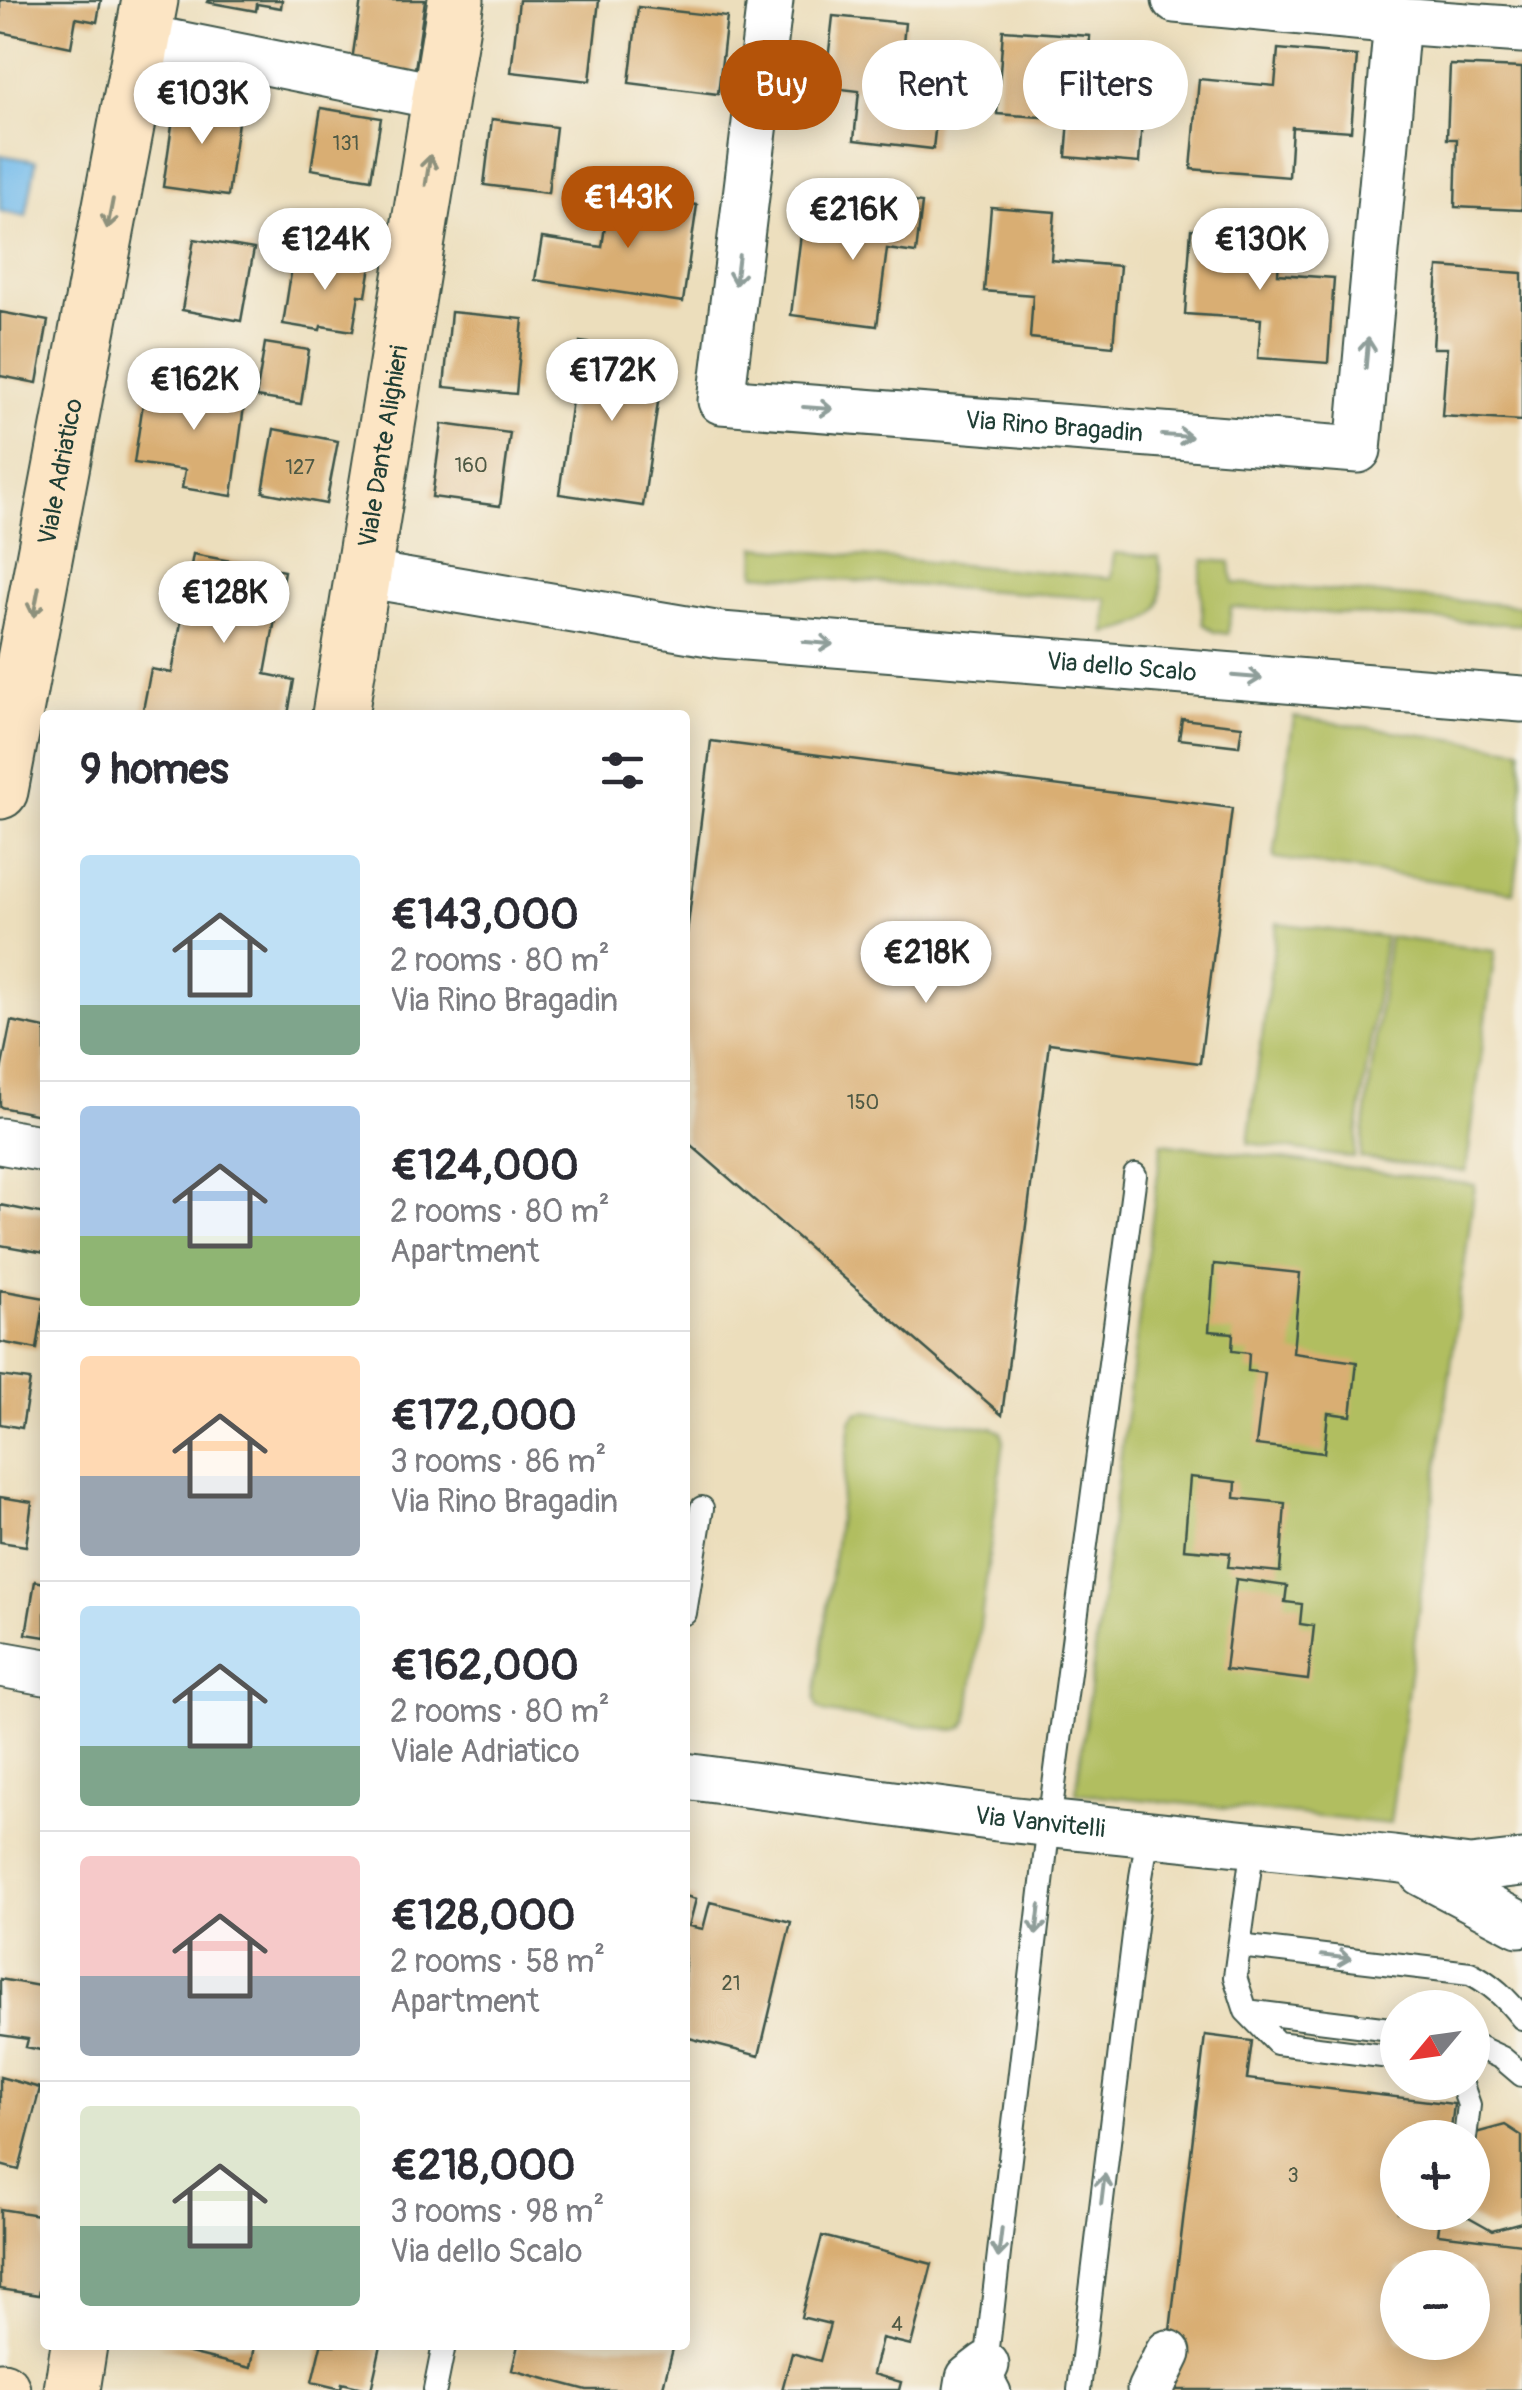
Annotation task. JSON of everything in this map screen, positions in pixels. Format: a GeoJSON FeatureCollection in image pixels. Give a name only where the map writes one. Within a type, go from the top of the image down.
{"type":"FeatureCollection","features":[{"type":"Feature","properties":{"kind":"street","name":"Viale Dante Alighieri"},"geometry":{"type":"LineString","coordinates":[[341,710],[456,0]]}},
{"type":"Feature","properties":{"kind":"street","name":"Via Rino Bragadin"},"geometry":{"type":"LineString","coordinates":[[770,0],[721,401],[1358,450],[1396,21]]}},
{"type":"Feature","properties":{"kind":"street"},"geometry":{"type":"LineString","coordinates":[[1175,0],[1522,30]]}},
{"type":"Feature","properties":{"kind":"street","name":"Viale Adriatico"},"geometry":{"type":"LineString","coordinates":[[0,790],[147,19],[440,97]]}},
{"type":"Feature","properties":{"kind":"street","name":"Via dello Scalo"},"geometry":{"type":"LineString","coordinates":[[362,574],[721,635],[1522,699]]}},
{"type":"Feature","properties":{"kind":"street"},"geometry":{"type":"LineString","coordinates":[[0,1141],[40,1149]]}},
{"type":"Feature","properties":{"kind":"street"},"geometry":{"type":"LineString","coordinates":[[0,1664],[40,1671]]}},
{"type":"Feature","properties":{"kind":"street","name":"Via Vanvitelli"},"geometry":{"type":"LineString","coordinates":[[690,1777],[1048,1824],[1393,1858],[1470,1870],[1522,1863]]}},
{"type":"Feature","properties":{"kind":"street","name":"Via Vanvitelli"},"geometry":{"type":"LineString","coordinates":[[1393,1858],[1521,1926]]}},
{"type":"Feature","properties":{"kind":"street"},"geometry":{"type":"LineString","coordinates":[[1521,1926],[1514,1907],[1515,1890],[1522,1874]]}},
{"type":"Feature","properties":{"kind":"street"},"geometry":{"type":"LineString","coordinates":[[72,2390],[78,2350]]}},
{"type":"Feature","properties":{"kind":"lane"},"geometry":{"type":"LineString","coordinates":[[984,2382],[1048,1824],[1135,1175]]}},
{"type":"Feature","properties":{"kind":"lane"},"geometry":{"type":"LineString","coordinates":[[690,1582],[702,1508]]}},
{"type":"Feature","properties":{"kind":"lane"},"geometry":{"type":"LineString","coordinates":[[1080,2390],[1148,1834]]}},
{"type":"Feature","properties":{"kind":"lane"},"geometry":{"type":"LineString","coordinates":[[1253,1844],[1235,1977],[1246,2011],[1277,2043],[1380,2056]]}},
{"type":"Feature","properties":{"kind":"lane"},"geometry":{"type":"LineString","coordinates":[[1239,1946],[1470,1974],[1487,1981],[1522,2018]]}},
{"type":"Feature","properties":{"kind":"lane"},"geometry":{"type":"LineString","coordinates":[[1246,2011],[1380,2028]]}},
{"type":"Feature","properties":{"kind":"lane"},"geometry":{"type":"LineString","coordinates":[[1490,2052],[1522,2075]]}},
{"type":"Feature","properties":{"kind":"lane"},"geometry":{"type":"LineString","coordinates":[[435,2390],[443,2350]]}},
{"type":"Feature","properties":{"kind":"green space"},"geometry":{"type":"Polygon","coordinates":[[[756,547],[1111,578],[1114,553],[1159,557],[1161,596],[1158,608],[1148,619],[1106,633],[1107,599],[755,574],[756,547]]]}},
{"type":"Feature","properties":{"kind":"green space"},"geometry":{"type":"Polygon","coordinates":[[[1204,560],[1230,562],[1234,583],[1522,606],[1522,625],[1231,607],[1228,634],[1215,632],[1203,624],[1200,579],[1204,560]]]}},
{"type":"Feature","properties":{"kind":"green space"},"geometry":{"type":"Polygon","coordinates":[[[1294,717],[1522,749],[1522,834],[1514,892],[1274,858],[1294,717]]]}},
{"type":"Feature","properties":{"kind":"green space"},"geometry":{"type":"Polygon","coordinates":[[[1277,923],[1385,937],[1354,1158],[1248,1143],[1277,923]]]}},
{"type":"Feature","properties":{"kind":"green space"},"geometry":{"type":"Polygon","coordinates":[[[1389,937],[1495,951],[1466,1172],[1360,1158],[1389,937]]]}},
{"type":"Feature","properties":{"kind":"green space"},"geometry":{"type":"Polygon","coordinates":[[[1162,1143],[1475,1185],[1390,1824],[1076,1793],[1162,1143]]]}},
{"type":"Feature","properties":{"kind":"green space"},"geometry":{"type":"Polygon","coordinates":[[[856,1413],[993,1428],[1001,1432],[1004,1441],[968,1720],[963,1728],[826,1713],[818,1708],[815,1699],[851,1421],[856,1413]]]}},
{"type":"Feature","properties":{"kind":"water"},"geometry":{"type":"Polygon","coordinates":[[[0,155],[36,161],[26,216],[0,211],[0,155]]]}},
{"type":"Feature","properties":{"kind":"building"},"geometry":{"type":"Polygon","coordinates":[[[0,0],[101,0],[97,22],[76,18],[71,47],[0,32],[0,0]]]}},
{"type":"Feature","properties":{"kind":"building"},"geometry":{"type":"Polygon","coordinates":[[[208,0],[282,0],[281,8],[257,4],[256,11],[208,0]]]}},
{"type":"Feature","properties":{"kind":"building"},"geometry":{"type":"Polygon","coordinates":[[[361,0],[425,0],[413,83],[350,74],[361,0]]]}},
{"type":"Feature","properties":{"kind":"building"},"geometry":{"type":"Polygon","coordinates":[[[519,0],[599,0],[590,81],[511,72],[519,0]]]}},
{"type":"Feature","properties":{"kind":"building"},"geometry":{"type":"Polygon","coordinates":[[[638,7],[727,17],[724,40],[720,40],[718,94],[629,83],[638,7]]]}},
{"type":"Feature","properties":{"kind":"building"},"geometry":{"type":"Polygon","coordinates":[[[833,16],[905,23],[903,40],[862,40],[862,130],[935,130],[933,149],[854,140],[859,91],[842,89],[842,40],[830,40],[833,16]]]}},
{"type":"Feature","properties":{"kind":"building"},"geometry":{"type":"Polygon","coordinates":[[[1003,30],[1090,36],[1090,40],[1023,40],[1023,116],[1003,114],[1003,30]]]}},
{"type":"Feature","properties":{"kind":"building"},"geometry":{"type":"Polygon","coordinates":[[[1278,49],[1357,56],[1351,131],[1292,127],[1289,177],[1191,169],[1199,79],[1275,86],[1278,49]]]}},
{"type":"Feature","properties":{"kind":"building"},"geometry":{"type":"Polygon","coordinates":[[[1450,65],[1522,68],[1522,210],[1455,207],[1457,139],[1447,139],[1450,65]]]}},
{"type":"Feature","properties":{"kind":"building"},"geometry":{"type":"Polygon","coordinates":[[[176,98],[240,107],[228,196],[163,187],[176,98]]]}},
{"type":"Feature","properties":{"kind":"building"},"geometry":{"type":"Polygon","coordinates":[[[321,108],[381,118],[371,179],[311,169],[321,108]]]}},
{"type":"Feature","properties":{"kind":"building"},"geometry":{"type":"Polygon","coordinates":[[[492,119],[556,127],[548,193],[484,185],[492,119]]]}},
{"type":"Feature","properties":{"kind":"building"},"geometry":{"type":"Polygon","coordinates":[[[1068,130],[1141,130],[1139,163],[1066,157],[1068,130]]]}},
{"type":"Feature","properties":{"kind":"building"},"geometry":{"type":"Polygon","coordinates":[[[610,191],[697,205],[683,302],[535,280],[542,238],[602,247],[610,191]]]}},
{"type":"Feature","properties":{"kind":"building"},"geometry":{"type":"Polygon","coordinates":[[[868,196],[922,203],[916,253],[887,249],[877,326],[791,315],[802,226],[863,234],[868,196]]]}},
{"type":"Feature","properties":{"kind":"building"},"geometry":{"type":"Polygon","coordinates":[[[991,207],[1055,212],[1051,260],[1120,266],[1113,346],[1030,338],[1033,295],[984,291],[991,207]]]}},
{"type":"Feature","properties":{"kind":"building"},"geometry":{"type":"Polygon","coordinates":[[[1191,229],[1281,235],[1278,274],[1334,278],[1328,363],[1258,358],[1261,319],[1185,314],[1191,229]]]}},
{"type":"Feature","properties":{"kind":"building"},"geometry":{"type":"Polygon","coordinates":[[[194,239],[254,249],[241,321],[182,310],[194,239]]]}},
{"type":"Feature","properties":{"kind":"building"},"geometry":{"type":"Polygon","coordinates":[[[294,254],[371,266],[366,296],[359,295],[353,331],[283,324],[294,254]]]}},
{"type":"Feature","properties":{"kind":"building"},"geometry":{"type":"Polygon","coordinates":[[[1438,267],[1522,273],[1522,421],[1442,416],[1447,348],[1433,348],[1438,267]]]}},
{"type":"Feature","properties":{"kind":"building"},"geometry":{"type":"Polygon","coordinates":[[[0,312],[48,321],[37,383],[0,376],[0,312]]]}},
{"type":"Feature","properties":{"kind":"building"},"geometry":{"type":"Polygon","coordinates":[[[451,312],[523,319],[516,394],[444,387],[451,312]]]}},
{"type":"Feature","properties":{"kind":"building"},"geometry":{"type":"Polygon","coordinates":[[[580,342],[665,354],[643,506],[559,494],[580,342]]]}},
{"type":"Feature","properties":{"kind":"building"},"geometry":{"type":"Polygon","coordinates":[[[265,343],[309,350],[301,404],[256,397],[265,343]]]}},
{"type":"Feature","properties":{"kind":"building"},"geometry":{"type":"Polygon","coordinates":[[[204,377],[247,384],[232,496],[182,488],[185,470],[134,463],[146,383],[201,392],[204,377]]]}},
{"type":"Feature","properties":{"kind":"building"},"geometry":{"type":"Polygon","coordinates":[[[442,424],[510,433],[500,506],[432,497],[442,424]]]}},
{"type":"Feature","properties":{"kind":"building"},"geometry":{"type":"Polygon","coordinates":[[[274,429],[338,441],[326,504],[263,492],[274,429]]]}},
{"type":"Feature","properties":{"kind":"building"},"geometry":{"type":"Polygon","coordinates":[[[193,554],[284,571],[265,674],[294,680],[289,710],[143,710],[151,669],[172,673],[193,554]]]}},
{"type":"Feature","properties":{"kind":"building"},"geometry":{"type":"Polygon","coordinates":[[[1182,719],[1242,726],[1239,746],[1179,739],[1182,719]]]}},
{"type":"Feature","properties":{"kind":"building"},"geometry":{"type":"Polygon","coordinates":[[[711,741],[1232,808],[1200,1063],[1049,1043],[1002,1415],[690,1144],[690,909],[711,741]]]}},
{"type":"Feature","properties":{"kind":"building"},"geometry":{"type":"Polygon","coordinates":[[[11,1021],[40,1027],[40,1115],[0,1107],[0,1076],[11,1021]]]}},
{"type":"Feature","properties":{"kind":"building"},"geometry":{"type":"Polygon","coordinates":[[[0,1205],[40,1213],[40,1252],[0,1245],[0,1205]]]}},
{"type":"Feature","properties":{"kind":"building"},"geometry":{"type":"Polygon","coordinates":[[[1214,1264],[1300,1273],[1293,1353],[1357,1362],[1351,1416],[1328,1413],[1324,1453],[1256,1445],[1265,1373],[1248,1371],[1249,1353],[1232,1351],[1233,1333],[1209,1331],[1214,1264]]]}},
{"type":"Feature","properties":{"kind":"building"},"geometry":{"type":"Polygon","coordinates":[[[0,1290],[40,1297],[37,1349],[0,1342],[0,1290]]]}},
{"type":"Feature","properties":{"kind":"building"},"geometry":{"type":"Polygon","coordinates":[[[0,1376],[30,1380],[22,1428],[0,1424],[0,1376]]]}},
{"type":"Feature","properties":{"kind":"building"},"geometry":{"type":"Polygon","coordinates":[[[1190,1477],[1236,1482],[1235,1498],[1285,1503],[1280,1572],[1228,1567],[1230,1553],[1184,1549],[1190,1477]]]}},
{"type":"Feature","properties":{"kind":"building"},"geometry":{"type":"Polygon","coordinates":[[[0,1497],[32,1502],[26,1546],[0,1542],[0,1497]]]}},
{"type":"Feature","properties":{"kind":"building"},"geometry":{"type":"Polygon","coordinates":[[[1236,1579],[1287,1586],[1285,1602],[1302,1604],[1300,1624],[1314,1626],[1308,1680],[1225,1670],[1236,1579]]]}},
{"type":"Feature","properties":{"kind":"building"},"geometry":{"type":"Polygon","coordinates":[[[35,1581],[40,1582],[40,1636],[26,1634],[35,1581]]]}},
{"type":"Feature","properties":{"kind":"building"},"geometry":{"type":"Polygon","coordinates":[[[690,1897],[696,1899],[690,1922],[690,1897]]]}},
{"type":"Feature","properties":{"kind":"building"},"geometry":{"type":"Polygon","coordinates":[[[710,1902],[791,1922],[759,2056],[690,2038],[690,1926],[703,1929],[710,1902]]]}},
{"type":"Feature","properties":{"kind":"building"},"geometry":{"type":"Polygon","coordinates":[[[0,1979],[40,1986],[40,2050],[26,2047],[28,2039],[0,2035],[0,1979]]]}},
{"type":"Feature","properties":{"kind":"building"},"geometry":{"type":"Polygon","coordinates":[[[1205,2035],[1252,2041],[1247,2079],[1380,2095],[1380,2100],[1454,2104],[1452,2120],[1380,2120],[1380,2230],[1439,2230],[1438,2234],[1522,2244],[1522,2390],[1163,2390],[1205,2035]]]}},
{"type":"Feature","properties":{"kind":"building"},"geometry":{"type":"Polygon","coordinates":[[[0,2077],[40,2088],[19,2170],[0,2165],[0,2077]]]}},
{"type":"Feature","properties":{"kind":"building"},"geometry":{"type":"Polygon","coordinates":[[[1505,2125],[1522,2136],[1522,2222],[1492,2230],[1490,2229],[1490,2129],[1505,2125]]]}},
{"type":"Feature","properties":{"kind":"building"},"geometry":{"type":"Polygon","coordinates":[[[0,2209],[40,2215],[39,2295],[0,2289],[0,2209]]]}},
{"type":"Feature","properties":{"kind":"building"},"geometry":{"type":"Polygon","coordinates":[[[822,2236],[932,2264],[911,2345],[882,2338],[873,2374],[901,2382],[899,2390],[782,2390],[792,2353],[820,2361],[830,2324],[801,2317],[822,2236]]]}},
{"type":"Feature","properties":{"kind":"building"},"geometry":{"type":"Polygon","coordinates":[[[177,2350],[254,2350],[251,2368],[177,2350]]]}},
{"type":"Feature","properties":{"kind":"building"},"geometry":{"type":"Polygon","coordinates":[[[320,2350],[380,2350],[371,2390],[342,2383],[341,2389],[312,2382],[320,2350]]]}},
{"type":"Feature","properties":{"kind":"building"},"geometry":{"type":"Polygon","coordinates":[[[517,2350],[673,2350],[662,2390],[587,2390],[512,2370],[517,2350]]]}}]}
